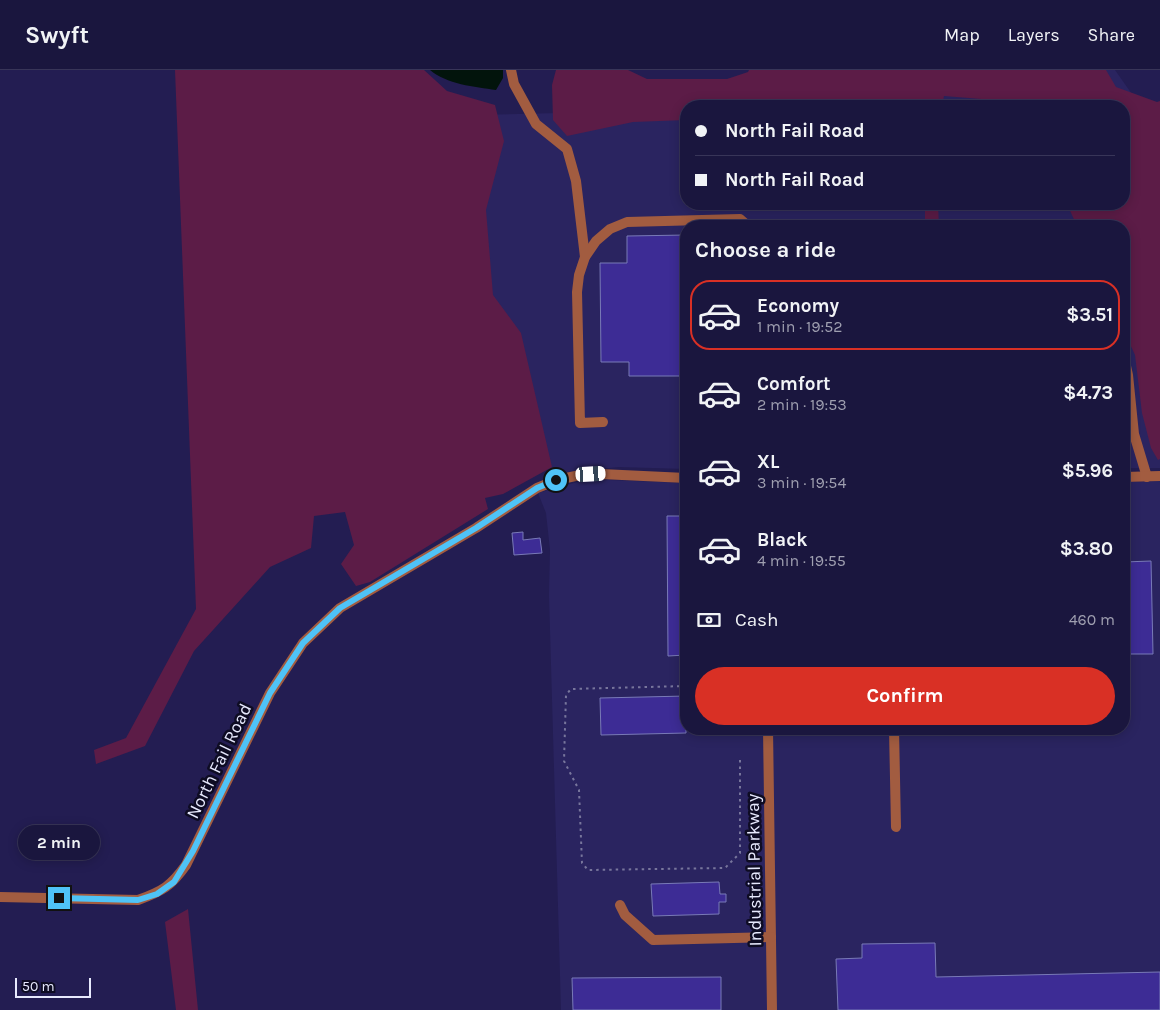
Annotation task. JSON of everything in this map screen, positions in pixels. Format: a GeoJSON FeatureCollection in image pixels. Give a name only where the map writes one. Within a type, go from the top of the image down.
{"type":"FeatureCollection","features":[{"type":"Feature","properties":{"kind":"street"},"geometry":{"type":"LineString","coordinates":[[511,70],[514,84],[536,124],[567,149],[576,181],[585,256]]}},
{"type":"Feature","properties":{"kind":"street"},"geometry":{"type":"LineString","coordinates":[[702,220],[741,220]]}},
{"type":"Feature","properties":{"kind":"street"},"geometry":{"type":"LineString","coordinates":[[603,422],[580,423],[577,292],[579,275],[585,256],[602,235],[627,222],[680,221]]}},
{"type":"Feature","properties":{"kind":"street"},"geometry":{"type":"LineString","coordinates":[[1130,395],[1134,434],[1147,477]]}},
{"type":"Feature","properties":{"kind":"street","name":"North Fail Road"},"geometry":{"type":"LineString","coordinates":[[0,897],[138,900],[157,894],[174,882],[186,865],[270,693],[303,643],[340,608],[476,528],[537,488],[556,480],[580,475],[602,474],[680,478]]}},
{"type":"Feature","properties":{"kind":"street"},"geometry":{"type":"LineString","coordinates":[[1130,477],[1160,476]]}},
{"type":"Feature","properties":{"kind":"street","name":"Industrial Parkway"},"geometry":{"type":"LineString","coordinates":[[768,735],[772,1010]]}},
{"type":"Feature","properties":{"kind":"street"},"geometry":{"type":"LineString","coordinates":[[894,735],[896,827]]}},
{"type":"Feature","properties":{"kind":"street"},"geometry":{"type":"LineString","coordinates":[[620,905],[625,915],[653,940],[771,937]]}},
{"type":"Feature","properties":{"kind":"path"},"geometry":{"type":"LineString","coordinates":[[680,686],[570,688],[566,695],[564,761],[579,790],[582,863],[588,870],[725,868],[740,854],[740,760]]}},
{"type":"Feature","properties":{"kind":"shaded area"},"geometry":{"type":"Polygon","coordinates":[[[175,70],[424,70],[447,91],[495,105],[504,141],[486,210],[493,295],[521,333],[552,467],[503,494],[485,498],[488,509],[370,582],[356,586],[341,564],[354,545],[345,512],[314,516],[311,548],[270,567],[194,651],[145,746],[96,764],[94,750],[126,738],[196,609],[175,70]]]}},
{"type":"Feature","properties":{"kind":"shaded area"},"geometry":{"type":"Polygon","coordinates":[[[430,70],[503,70],[503,78],[496,90],[452,82],[430,70]]]}},
{"type":"Feature","properties":{"kind":"shaded area"},"geometry":{"type":"Polygon","coordinates":[[[556,70],[628,70],[647,79],[727,79],[749,70],[1106,70],[1116,87],[1157,102],[1160,101],[1160,459],[1158,460],[1151,448],[1142,413],[1135,355],[1130,344],[1130,220],[1074,220],[1070,210],[1130,210],[1130,100],[993,100],[944,96],[943,100],[680,100],[680,120],[633,122],[567,136],[553,120],[552,85],[556,70]]]}},
{"type":"Feature","properties":{"kind":"shaded area"},"geometry":{"type":"Polygon","coordinates":[[[944,70],[1115,70],[1160,134],[1160,468],[1130,468],[1130,220],[680,220],[680,469],[619,467],[549,474],[478,290],[473,115],[680,110],[680,210],[1130,210],[1130,100],[843,100],[944,70]]]}},
{"type":"Feature","properties":{"kind":"shaded area"},"geometry":{"type":"Polygon","coordinates":[[[925,210],[938,210],[939,220],[925,220],[925,210]]]}},
{"type":"Feature","properties":{"kind":"shaded area"},"geometry":{"type":"Polygon","coordinates":[[[581,481],[680,483],[680,735],[1130,735],[1130,482],[1160,481],[1160,1010],[561,1010],[549,595],[550,550],[546,513],[538,493],[581,481]]]}},
{"type":"Feature","properties":{"kind":"shaded area"},"geometry":{"type":"Polygon","coordinates":[[[188,909],[198,1010],[176,1010],[165,922],[188,909]]]}},
{"type":"Feature","properties":{"kind":"building"},"geometry":{"type":"Polygon","coordinates":[[[680,235],[680,376],[629,376],[629,362],[601,362],[600,263],[627,263],[627,236],[680,235]]]}},
{"type":"Feature","properties":{"kind":"building"},"geometry":{"type":"Polygon","coordinates":[[[667,516],[680,516],[680,655],[668,656],[667,516]]]}},
{"type":"Feature","properties":{"kind":"building"},"geometry":{"type":"Polygon","coordinates":[[[523,532],[523,540],[540,538],[542,553],[514,555],[512,533],[523,532]]]}},
{"type":"Feature","properties":{"kind":"building"},"geometry":{"type":"Polygon","coordinates":[[[1151,561],[1153,654],[1130,654],[1130,562],[1151,561]]]}},
{"type":"Feature","properties":{"kind":"building"},"geometry":{"type":"Polygon","coordinates":[[[680,696],[680,733],[601,735],[600,698],[680,696]]]}},
{"type":"Feature","properties":{"kind":"building"},"geometry":{"type":"Polygon","coordinates":[[[719,882],[720,894],[726,894],[726,902],[719,902],[719,914],[653,916],[651,884],[719,882]]]}},
{"type":"Feature","properties":{"kind":"building"},"geometry":{"type":"Polygon","coordinates":[[[935,943],[936,977],[1160,972],[1160,1010],[838,1010],[836,959],[862,958],[862,944],[935,943]]]}},
{"type":"Feature","properties":{"kind":"building"},"geometry":{"type":"Polygon","coordinates":[[[721,977],[721,1010],[573,1010],[572,978],[721,977]]]}},
{"type":"Feature","properties":{"kind":"route"},"geometry":{"type":"LineString","coordinates":[[59,898],[138,900],[157,894],[174,882],[186,865],[270,693],[303,643],[340,608],[476,528],[537,488],[556,480]]}}]}
